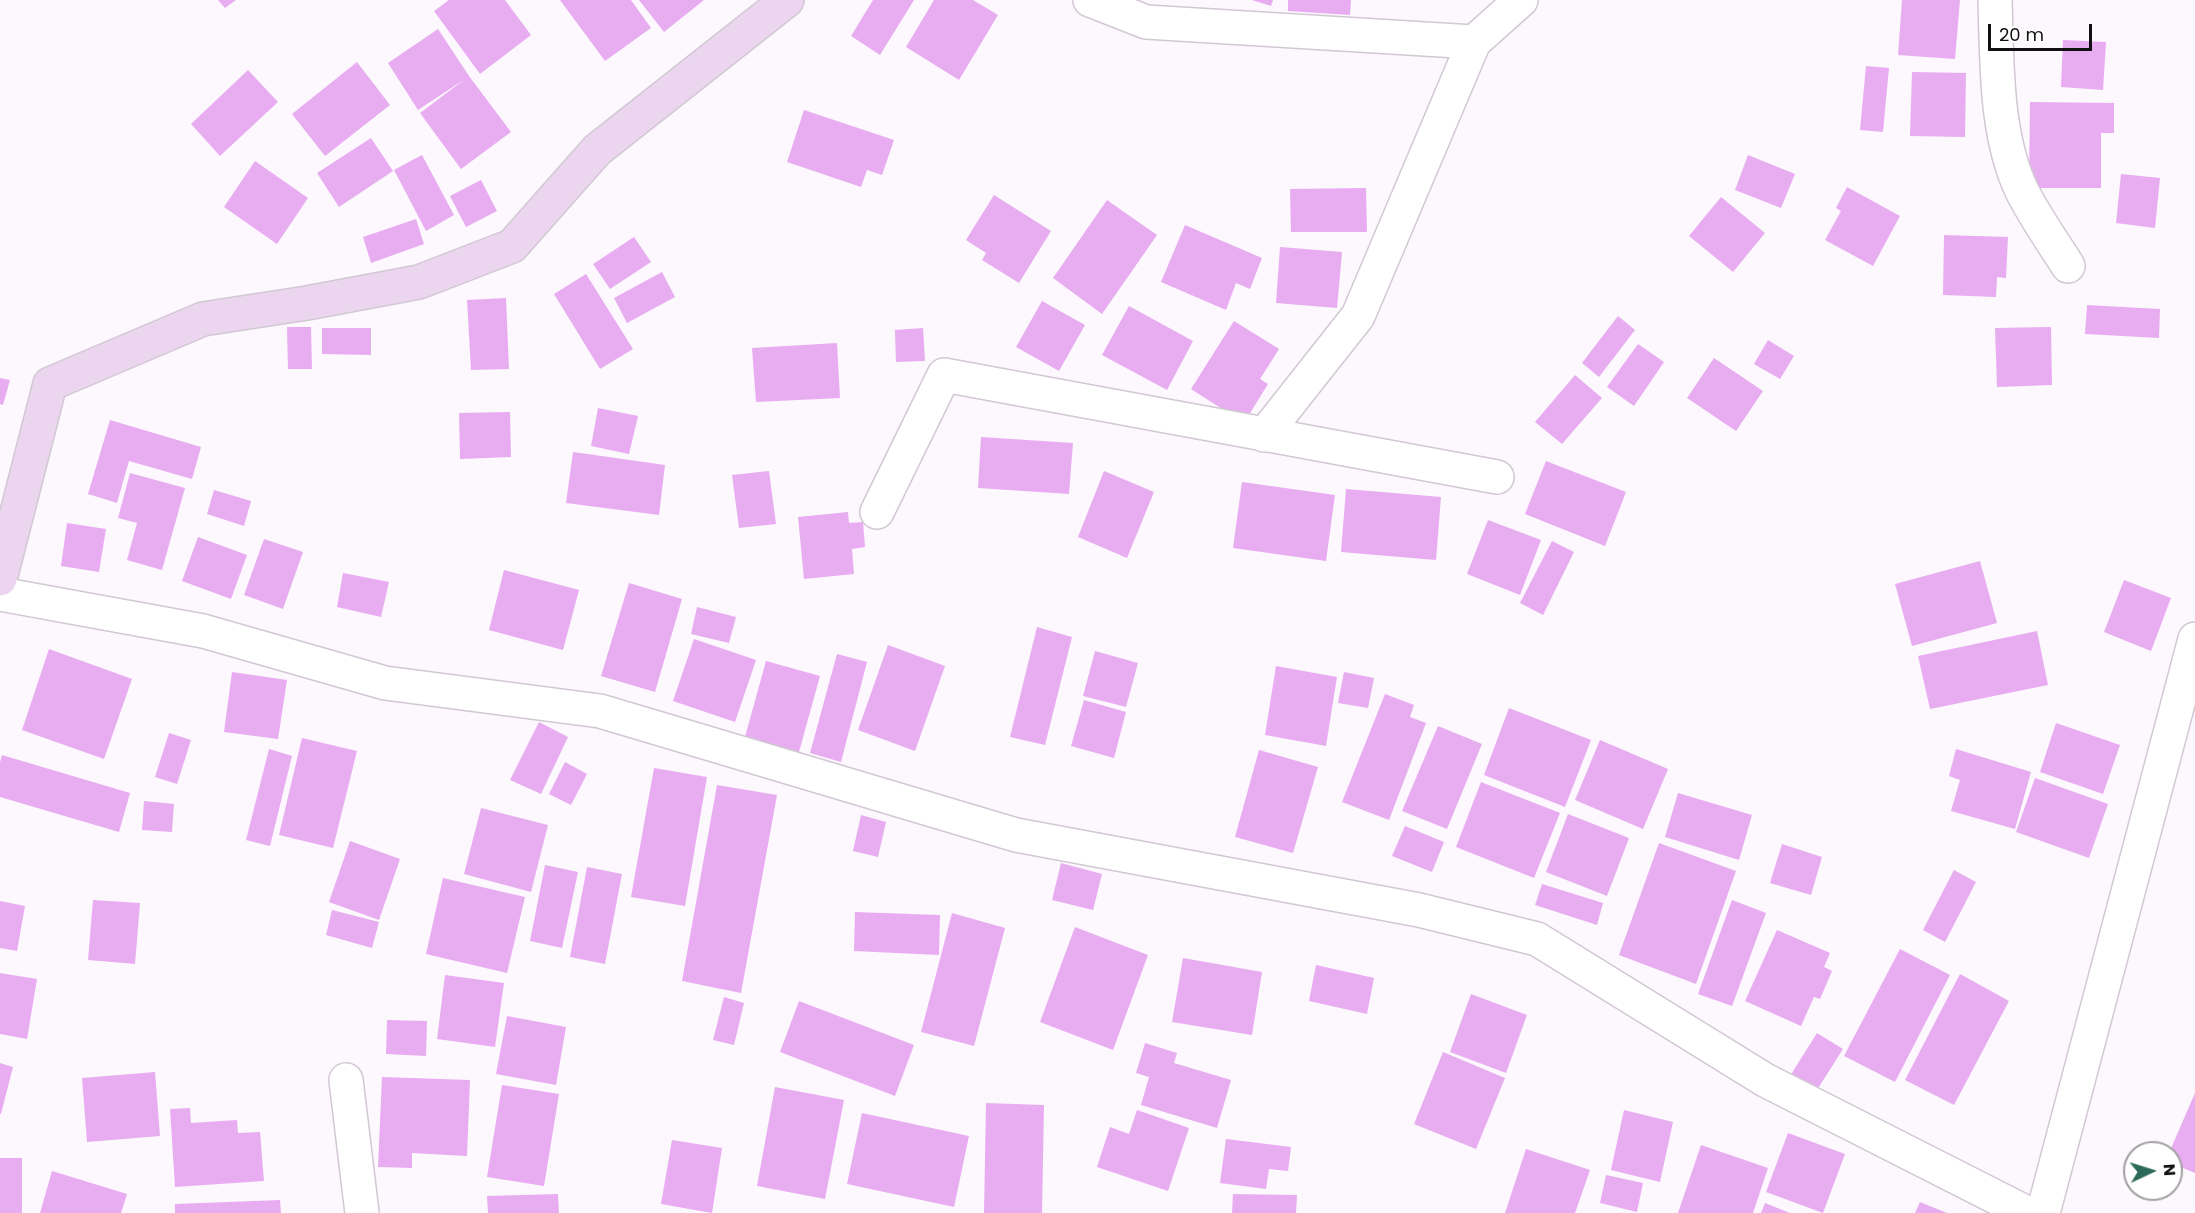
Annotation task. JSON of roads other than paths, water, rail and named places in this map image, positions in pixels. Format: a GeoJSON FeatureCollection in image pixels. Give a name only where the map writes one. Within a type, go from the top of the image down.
{"type":"FeatureCollection","features":[{"type":"Feature","properties":{"kind":"street"},"geometry":{"type":"LineString","coordinates":[[0,579],[50,384],[203,319],[420,282],[512,246],[597,150],[787,0]]}},
{"type":"Feature","properties":{"kind":"street"},"geometry":{"type":"LineString","coordinates":[[1090,0],[1146,22],[1474,42]]}},
{"type":"Feature","properties":{"kind":"street"},"geometry":{"type":"LineString","coordinates":[[1264,435],[1358,316],[1474,42],[1521,0]]}},
{"type":"Feature","properties":{"kind":"street"},"geometry":{"type":"LineString","coordinates":[[1995,0],[1996,56],[2004,138],[2022,190],[2068,266]]}},
{"type":"Feature","properties":{"kind":"street"},"geometry":{"type":"LineString","coordinates":[[878,512],[944,375],[1497,477]]}},
{"type":"Feature","properties":{"kind":"street"},"geometry":{"type":"LineString","coordinates":[[0,594],[203,630],[385,683],[600,711],[1016,835],[1419,910],[1537,939],[1765,1080],[2027,1213]]}},
{"type":"Feature","properties":{"kind":"street"},"geometry":{"type":"LineString","coordinates":[[2043,1213],[2195,639]]}},
{"type":"Feature","properties":{"kind":"street"},"geometry":{"type":"LineString","coordinates":[[346,1080],[362,1213]]}}]}
